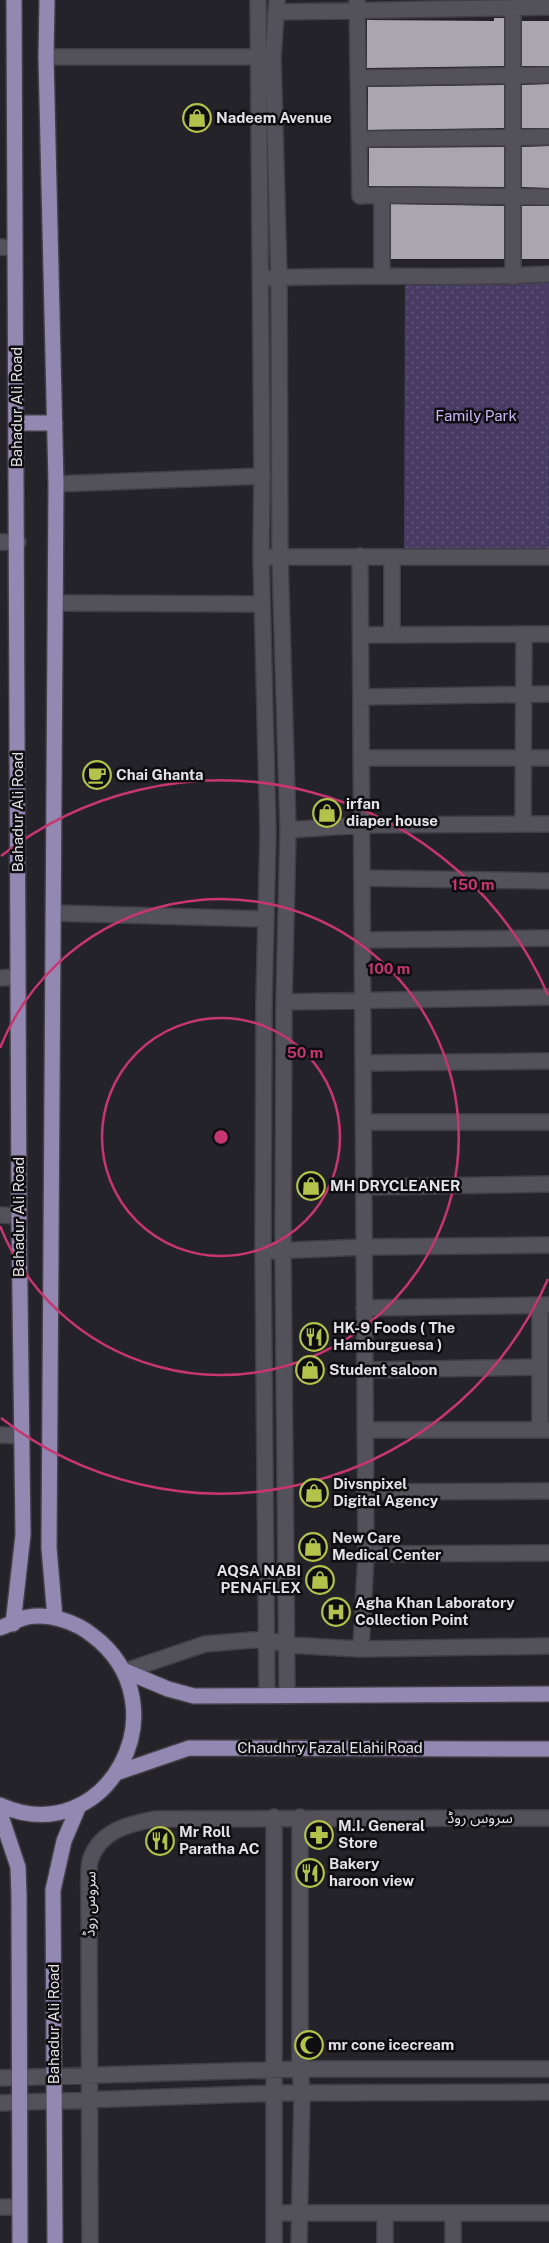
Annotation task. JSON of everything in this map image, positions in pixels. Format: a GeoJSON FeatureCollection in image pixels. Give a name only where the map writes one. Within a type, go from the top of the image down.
{"type":"FeatureCollection","features":[{"type":"Feature","properties":{"kind":"main road","name":"Bahadur Ali Road"},"geometry":{"type":"LineString","coordinates":[[7,1626],[23,1535],[19,1216],[18,542],[14,0]]}},
{"type":"Feature","properties":{"kind":"main road"},"geometry":{"type":"LineString","coordinates":[[47,0],[46,57],[56,484],[49,1548],[55,1618]]}},
{"type":"Feature","properties":{"kind":"main road"},"geometry":{"type":"LineString","coordinates":[[17,423],[55,423]]}},
{"type":"Feature","properties":{"kind":"main road"},"geometry":{"type":"LineString","coordinates":[[0,1805],[17,1812],[45,1814],[78,1808],[96,1794],[116,1773],[129,1750],[135,1723],[133,1696],[125,1671],[107,1646],[83,1628],[55,1618],[27,1616],[7,1626]]}},
{"type":"Feature","properties":{"kind":"main road"},"geometry":{"type":"LineString","coordinates":[[125,1671],[168,1689],[194,1696],[549,1694]]}},
{"type":"Feature","properties":{"kind":"main road","name":"Chaudhry Fazal Elahi Road"},"geometry":{"type":"LineString","coordinates":[[116,1773],[189,1748],[549,1749]]}},
{"type":"Feature","properties":{"kind":"main road","name":"Bahadur Ali Road"},"geometry":{"type":"LineString","coordinates":[[55,2243],[53,1890],[64,1841],[78,1808]]}},
{"type":"Feature","properties":{"kind":"main road"},"geometry":{"type":"LineString","coordinates":[[0,1813],[18,1867],[20,2243]]}},
{"type":"Feature","properties":{"kind":"street"},"geometry":{"type":"LineString","coordinates":[[258,0],[262,476],[260,556],[268,831],[263,1252],[268,1696]]}},
{"type":"Feature","properties":{"kind":"street"},"geometry":{"type":"LineString","coordinates":[[357,5],[360,196],[549,196]]}},
{"type":"Feature","properties":{"kind":"street"},"geometry":{"type":"LineString","coordinates":[[287,1696],[283,1251],[284,1002],[288,830],[280,558],[279,278],[273,57],[277,6],[549,6]]}},
{"type":"Feature","properties":{"kind":"street"},"geometry":{"type":"LineString","coordinates":[[513,7],[514,277]]}},
{"type":"Feature","properties":{"kind":"street"},"geometry":{"type":"LineString","coordinates":[[46,57],[273,57]]}},
{"type":"Feature","properties":{"kind":"street"},"geometry":{"type":"LineString","coordinates":[[358,78],[549,75]]}},
{"type":"Feature","properties":{"kind":"street"},"geometry":{"type":"LineString","coordinates":[[359,139],[549,136]]}},
{"type":"Feature","properties":{"kind":"street"},"geometry":{"type":"LineString","coordinates":[[382,195],[382,276]]}},
{"type":"Feature","properties":{"kind":"street"},"geometry":{"type":"LineString","coordinates":[[0,247],[15,248]]}},
{"type":"Feature","properties":{"kind":"street"},"geometry":{"type":"LineString","coordinates":[[260,279],[382,276],[514,277],[549,274]]}},
{"type":"Feature","properties":{"kind":"street"},"geometry":{"type":"LineString","coordinates":[[56,484],[262,476]]}},
{"type":"Feature","properties":{"kind":"street"},"geometry":{"type":"LineString","coordinates":[[0,542],[18,542]]}},
{"type":"Feature","properties":{"kind":"street"},"geometry":{"type":"LineString","coordinates":[[260,556],[280,558],[360,556],[549,557]]}},
{"type":"Feature","properties":{"kind":"street"},"geometry":{"type":"LineString","coordinates":[[360,556],[366,1554],[362,1649]]}},
{"type":"Feature","properties":{"kind":"street"},"geometry":{"type":"LineString","coordinates":[[392,557],[392,634]]}},
{"type":"Feature","properties":{"kind":"street"},"geometry":{"type":"LineString","coordinates":[[56,603],[262,604]]}},
{"type":"Feature","properties":{"kind":"street"},"geometry":{"type":"LineString","coordinates":[[523,824],[524,634]]}},
{"type":"Feature","properties":{"kind":"street"},"geometry":{"type":"LineString","coordinates":[[361,635],[549,634]]}},
{"type":"Feature","properties":{"kind":"street"},"geometry":{"type":"LineString","coordinates":[[361,696],[549,694]]}},
{"type":"Feature","properties":{"kind":"street"},"geometry":{"type":"LineString","coordinates":[[362,758],[549,758]]}},
{"type":"Feature","properties":{"kind":"street"},"geometry":{"type":"LineString","coordinates":[[288,830],[362,825],[549,824]]}},
{"type":"Feature","properties":{"kind":"street"},"geometry":{"type":"LineString","coordinates":[[362,878],[549,881]]}},
{"type":"Feature","properties":{"kind":"street"},"geometry":{"type":"LineString","coordinates":[[53,912],[266,919]]}},
{"type":"Feature","properties":{"kind":"street"},"geometry":{"type":"LineString","coordinates":[[362,940],[549,938]]}},
{"type":"Feature","properties":{"kind":"street"},"geometry":{"type":"LineString","coordinates":[[0,978],[18,977]]}},
{"type":"Feature","properties":{"kind":"street"},"geometry":{"type":"LineString","coordinates":[[284,1002],[549,998]]}},
{"type":"Feature","properties":{"kind":"street"},"geometry":{"type":"LineString","coordinates":[[363,1063],[549,1061]]}},
{"type":"Feature","properties":{"kind":"street"},"geometry":{"type":"LineString","coordinates":[[363,1122],[549,1122]]}},
{"type":"Feature","properties":{"kind":"street"},"geometry":{"type":"LineString","coordinates":[[364,1187],[549,1184]]}},
{"type":"Feature","properties":{"kind":"street"},"geometry":{"type":"LineString","coordinates":[[0,1214],[19,1216]]}},
{"type":"Feature","properties":{"kind":"street"},"geometry":{"type":"LineString","coordinates":[[263,1252],[364,1247],[549,1245]]}},
{"type":"Feature","properties":{"kind":"street"},"geometry":{"type":"LineString","coordinates":[[364,1308],[545,1305],[540,1366],[544,1430],[365,1430]]}},
{"type":"Feature","properties":{"kind":"street"},"geometry":{"type":"LineString","coordinates":[[365,1370],[540,1366]]}},
{"type":"Feature","properties":{"kind":"street"},"geometry":{"type":"LineString","coordinates":[[0,1435],[22,1436]]}},
{"type":"Feature","properties":{"kind":"street"},"geometry":{"type":"LineString","coordinates":[[365,1492],[549,1491]]}},
{"type":"Feature","properties":{"kind":"street"},"geometry":{"type":"LineString","coordinates":[[366,1554],[549,1553]]}},
{"type":"Feature","properties":{"kind":"street"},"geometry":{"type":"LineString","coordinates":[[125,1671],[205,1644],[266,1639],[288,1645],[362,1649],[549,1646]]}},
{"type":"Feature","properties":{"kind":"street"},"geometry":{"type":"LineString","coordinates":[[274,1817],[274,2243]]}},
{"type":"Feature","properties":{"kind":"street"},"geometry":{"type":"LineString","coordinates":[[299,2243],[302,2093],[300,2069],[300,1817]]}},
{"type":"Feature","properties":{"kind":"street","name":"سروس روڈ"},"geometry":{"type":"LineString","coordinates":[[90,2243],[89,1897],[90,1863],[97,1845],[112,1832],[129,1824],[155,1818],[549,1818]]}},
{"type":"Feature","properties":{"kind":"street"},"geometry":{"type":"LineString","coordinates":[[0,2078],[300,2069],[549,2069]]}},
{"type":"Feature","properties":{"kind":"street"},"geometry":{"type":"LineString","coordinates":[[0,2103],[20,2104],[302,2093],[549,2092]]}},
{"type":"Feature","properties":{"kind":"street"},"geometry":{"type":"LineString","coordinates":[[0,2207],[20,2206]]}},
{"type":"Feature","properties":{"kind":"street"},"geometry":{"type":"LineString","coordinates":[[274,2213],[549,2212]]}},
{"type":"Feature","properties":{"kind":"street"},"geometry":{"type":"LineString","coordinates":[[385,2213],[385,2243]]}},
{"type":"Feature","properties":{"kind":"street"},"geometry":{"type":"LineString","coordinates":[[453,2213],[453,2243]]}},
{"type":"Feature","properties":{"kind":"green space"},"geometry":{"type":"Polygon","coordinates":[[[547,274],[549,274],[549,557],[547,274]]]}},
{"type":"Feature","properties":{"kind":"green space","name":"Family Park"},"geometry":{"type":"Polygon","coordinates":[[[547,274],[549,557],[404,557],[405,276],[547,274]]]}},
{"type":"Feature","properties":{"kind":"building"},"geometry":{"type":"Polygon","coordinates":[[[494,18],[504,18],[504,66],[367,68],[367,20],[494,21],[494,18]]]}},
{"type":"Feature","properties":{"kind":"building"},"geometry":{"type":"Polygon","coordinates":[[[522,21],[549,21],[549,66],[522,66],[522,21]]]}},
{"type":"Feature","properties":{"kind":"building"},"geometry":{"type":"Polygon","coordinates":[[[549,84],[549,128],[522,128],[522,85],[549,84]]]}},
{"type":"Feature","properties":{"kind":"building"},"geometry":{"type":"Polygon","coordinates":[[[504,85],[504,128],[368,130],[368,87],[504,85]]]}},
{"type":"Feature","properties":{"kind":"building"},"geometry":{"type":"Polygon","coordinates":[[[549,146],[549,188],[522,187],[522,147],[549,146]]]}},
{"type":"Feature","properties":{"kind":"building"},"geometry":{"type":"Polygon","coordinates":[[[504,147],[504,187],[369,186],[369,148],[504,147]]]}},
{"type":"Feature","properties":{"kind":"building"},"geometry":{"type":"Polygon","coordinates":[[[391,204],[504,206],[504,259],[391,259],[391,204]]]}},
{"type":"Feature","properties":{"kind":"building"},"geometry":{"type":"Polygon","coordinates":[[[522,206],[549,206],[549,259],[522,259],[522,206]]]}},
{"type":"Feature","properties":{"kind":"place","name":"Nadeem Avenue"},"geometry":{"type":"Point","coordinates":[197,118]}},
{"type":"Feature","properties":{"kind":"place","name":"Chai Ghanta"},"geometry":{"type":"Point","coordinates":[97,775]}},
{"type":"Feature","properties":{"kind":"place","name":"irfan diaper house"},"geometry":{"type":"Point","coordinates":[327,813]}},
{"type":"Feature","properties":{"kind":"place","name":"MH DRYCLEANER"},"geometry":{"type":"Point","coordinates":[311,1186]}},
{"type":"Feature","properties":{"kind":"place","name":"HK-9 Foods ( The Hamburguesa )"},"geometry":{"type":"Point","coordinates":[314,1337]}},
{"type":"Feature","properties":{"kind":"place","name":"Student saloon"},"geometry":{"type":"Point","coordinates":[310,1370]}},
{"type":"Feature","properties":{"kind":"place","name":"Divsnpixel Digital Agency"},"geometry":{"type":"Point","coordinates":[314,1493]}},
{"type":"Feature","properties":{"kind":"place","name":"New Care Medical Center"},"geometry":{"type":"Point","coordinates":[313,1547]}},
{"type":"Feature","properties":{"kind":"place","name":"AQSA NABI PENAFLEX"},"geometry":{"type":"Point","coordinates":[320,1580]}},
{"type":"Feature","properties":{"kind":"place","name":"Agha Khan Laboratory Collection Point"},"geometry":{"type":"Point","coordinates":[336,1612]}},
{"type":"Feature","properties":{"kind":"place","name":"M.I. General Store"},"geometry":{"type":"Point","coordinates":[319,1835]}},
{"type":"Feature","properties":{"kind":"place","name":"Mr Roll Paratha AC"},"geometry":{"type":"Point","coordinates":[160,1841]}},
{"type":"Feature","properties":{"kind":"place","name":"Bakery haroon view"},"geometry":{"type":"Point","coordinates":[310,1873]}},
{"type":"Feature","properties":{"kind":"place","name":"mr cone icecream"},"geometry":{"type":"Point","coordinates":[309,2045]}}]}
